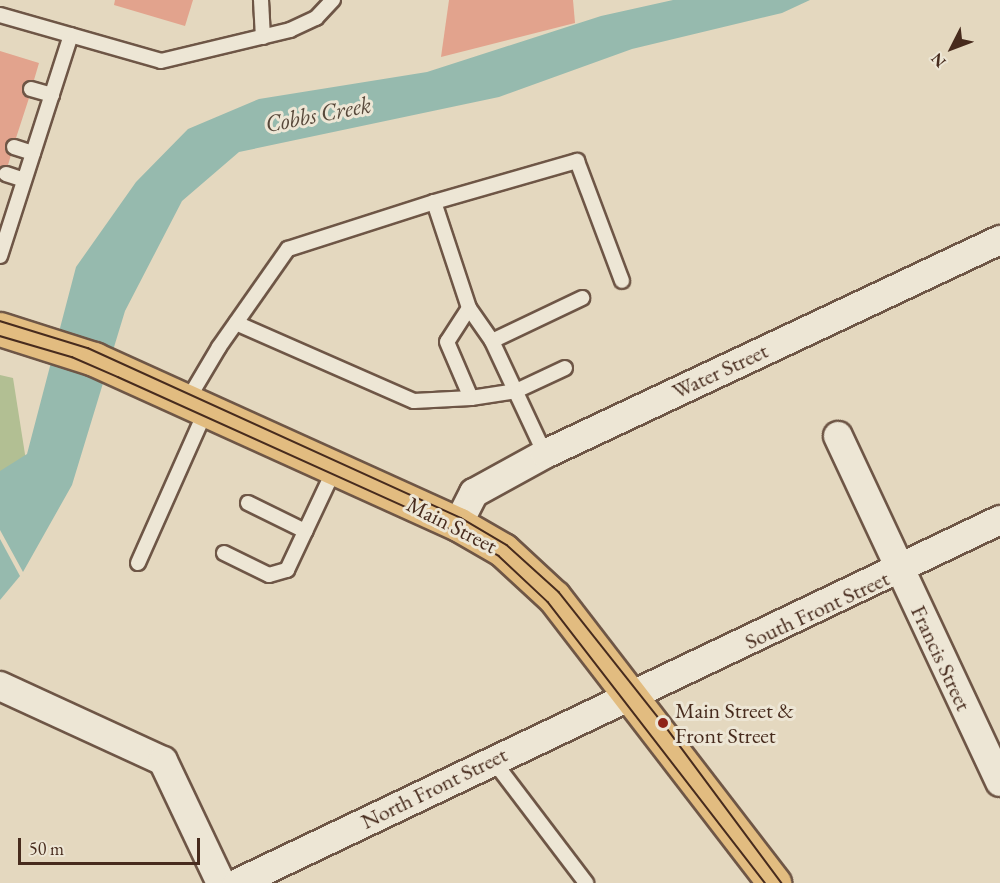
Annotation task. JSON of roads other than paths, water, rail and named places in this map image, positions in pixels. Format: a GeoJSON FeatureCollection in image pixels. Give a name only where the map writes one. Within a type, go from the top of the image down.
{"type":"FeatureCollection","features":[{"type":"Feature","properties":{"kind":"main road","name":"Main Street"},"geometry":{"type":"LineString","coordinates":[[8,331],[75,351],[119,370],[458,524],[503,550],[554,597],[633,696],[774,883]]}},
{"type":"Feature","properties":{"kind":"street","name":"Water Street"},"geometry":{"type":"LineString","coordinates":[[458,524],[474,493],[545,454],[1000,240]]}},
{"type":"Feature","properties":{"kind":"street","name":"Francis Street"},"geometry":{"type":"LineString","coordinates":[[838,436],[900,571],[998,773]]}},
{"type":"Feature","properties":{"kind":"street","name":"South Front Street"},"geometry":{"type":"LineString","coordinates":[[633,696],[900,571],[1000,520]]}},
{"type":"Feature","properties":{"kind":"street"},"geometry":{"type":"LineString","coordinates":[[0,686],[163,761],[221,883]]}},
{"type":"Feature","properties":{"kind":"street","name":"North Front Street"},"geometry":{"type":"LineString","coordinates":[[238,883],[492,759],[633,696]]}},
{"type":"Feature","properties":{"kind":"lane"},"geometry":{"type":"LineString","coordinates":[[261,0],[263,36]]}},
{"type":"Feature","properties":{"kind":"lane"},"geometry":{"type":"LineString","coordinates":[[0,15],[161,61],[263,36],[316,18],[333,0]]}},
{"type":"Feature","properties":{"kind":"lane"},"geometry":{"type":"LineString","coordinates":[[0,256],[5,222],[24,180],[71,35]]}},
{"type":"Feature","properties":{"kind":"lane"},"geometry":{"type":"LineString","coordinates":[[31,88],[52,95]]}},
{"type":"Feature","properties":{"kind":"lane"},"geometry":{"type":"LineString","coordinates":[[14,147],[33,153]]}},
{"type":"Feature","properties":{"kind":"lane"},"geometry":{"type":"LineString","coordinates":[[138,563],[197,405],[236,323],[288,249],[434,202],[577,160],[622,281]]}},
{"type":"Feature","properties":{"kind":"lane"},"geometry":{"type":"LineString","coordinates":[[6,174],[24,180]]}},
{"type":"Feature","properties":{"kind":"lane"},"geometry":{"type":"LineString","coordinates":[[434,202],[469,308],[492,341],[545,454]]}},
{"type":"Feature","properties":{"kind":"lane"},"geometry":{"type":"LineString","coordinates":[[492,341],[582,298]]}},
{"type":"Feature","properties":{"kind":"lane"},"geometry":{"type":"LineString","coordinates":[[469,308],[447,342],[471,398]]}},
{"type":"Feature","properties":{"kind":"lane"},"geometry":{"type":"LineString","coordinates":[[236,323],[414,401],[471,398],[516,391],[565,368]]}},
{"type":"Feature","properties":{"kind":"lane"},"geometry":{"type":"LineString","coordinates":[[225,553],[269,575],[279,574],[286,570],[335,468]]}},
{"type":"Feature","properties":{"kind":"lane"},"geometry":{"type":"LineString","coordinates":[[248,503],[305,531]]}},
{"type":"Feature","properties":{"kind":"lane"},"geometry":{"type":"LineString","coordinates":[[492,759],[586,883]]}},
{"type":"Feature","properties":{"kind":"water","name":"Cobbs Creek"},"geometry":{"type":"Polygon","coordinates":[[[673,0],[810,0],[782,13],[632,49],[499,97],[239,152],[182,201],[125,311],[72,485],[23,572],[0,530],[0,471],[27,454],[76,267],[136,182],[188,129],[259,99],[427,72],[601,16],[673,0]]]}},
{"type":"Feature","properties":{"kind":"water"},"geometry":{"type":"Polygon","coordinates":[[[0,539],[20,576],[0,600],[0,539]]]}},
{"type":"Feature","properties":{"kind":"tram line"},"geometry":{"type":"LineString","coordinates":[[0,321],[88,348],[461,518],[507,545],[559,592],[663,723],[782,883]]}},
{"type":"Feature","properties":{"kind":"tram line"},"geometry":{"type":"LineString","coordinates":[[0,336],[72,357],[118,377],[423,515],[499,556],[548,602],[765,883]]}},
{"type":"Feature","properties":{"kind":"place","name":"Main Street & Front Street"},"geometry":{"type":"Point","coordinates":[663,723]}}]}
